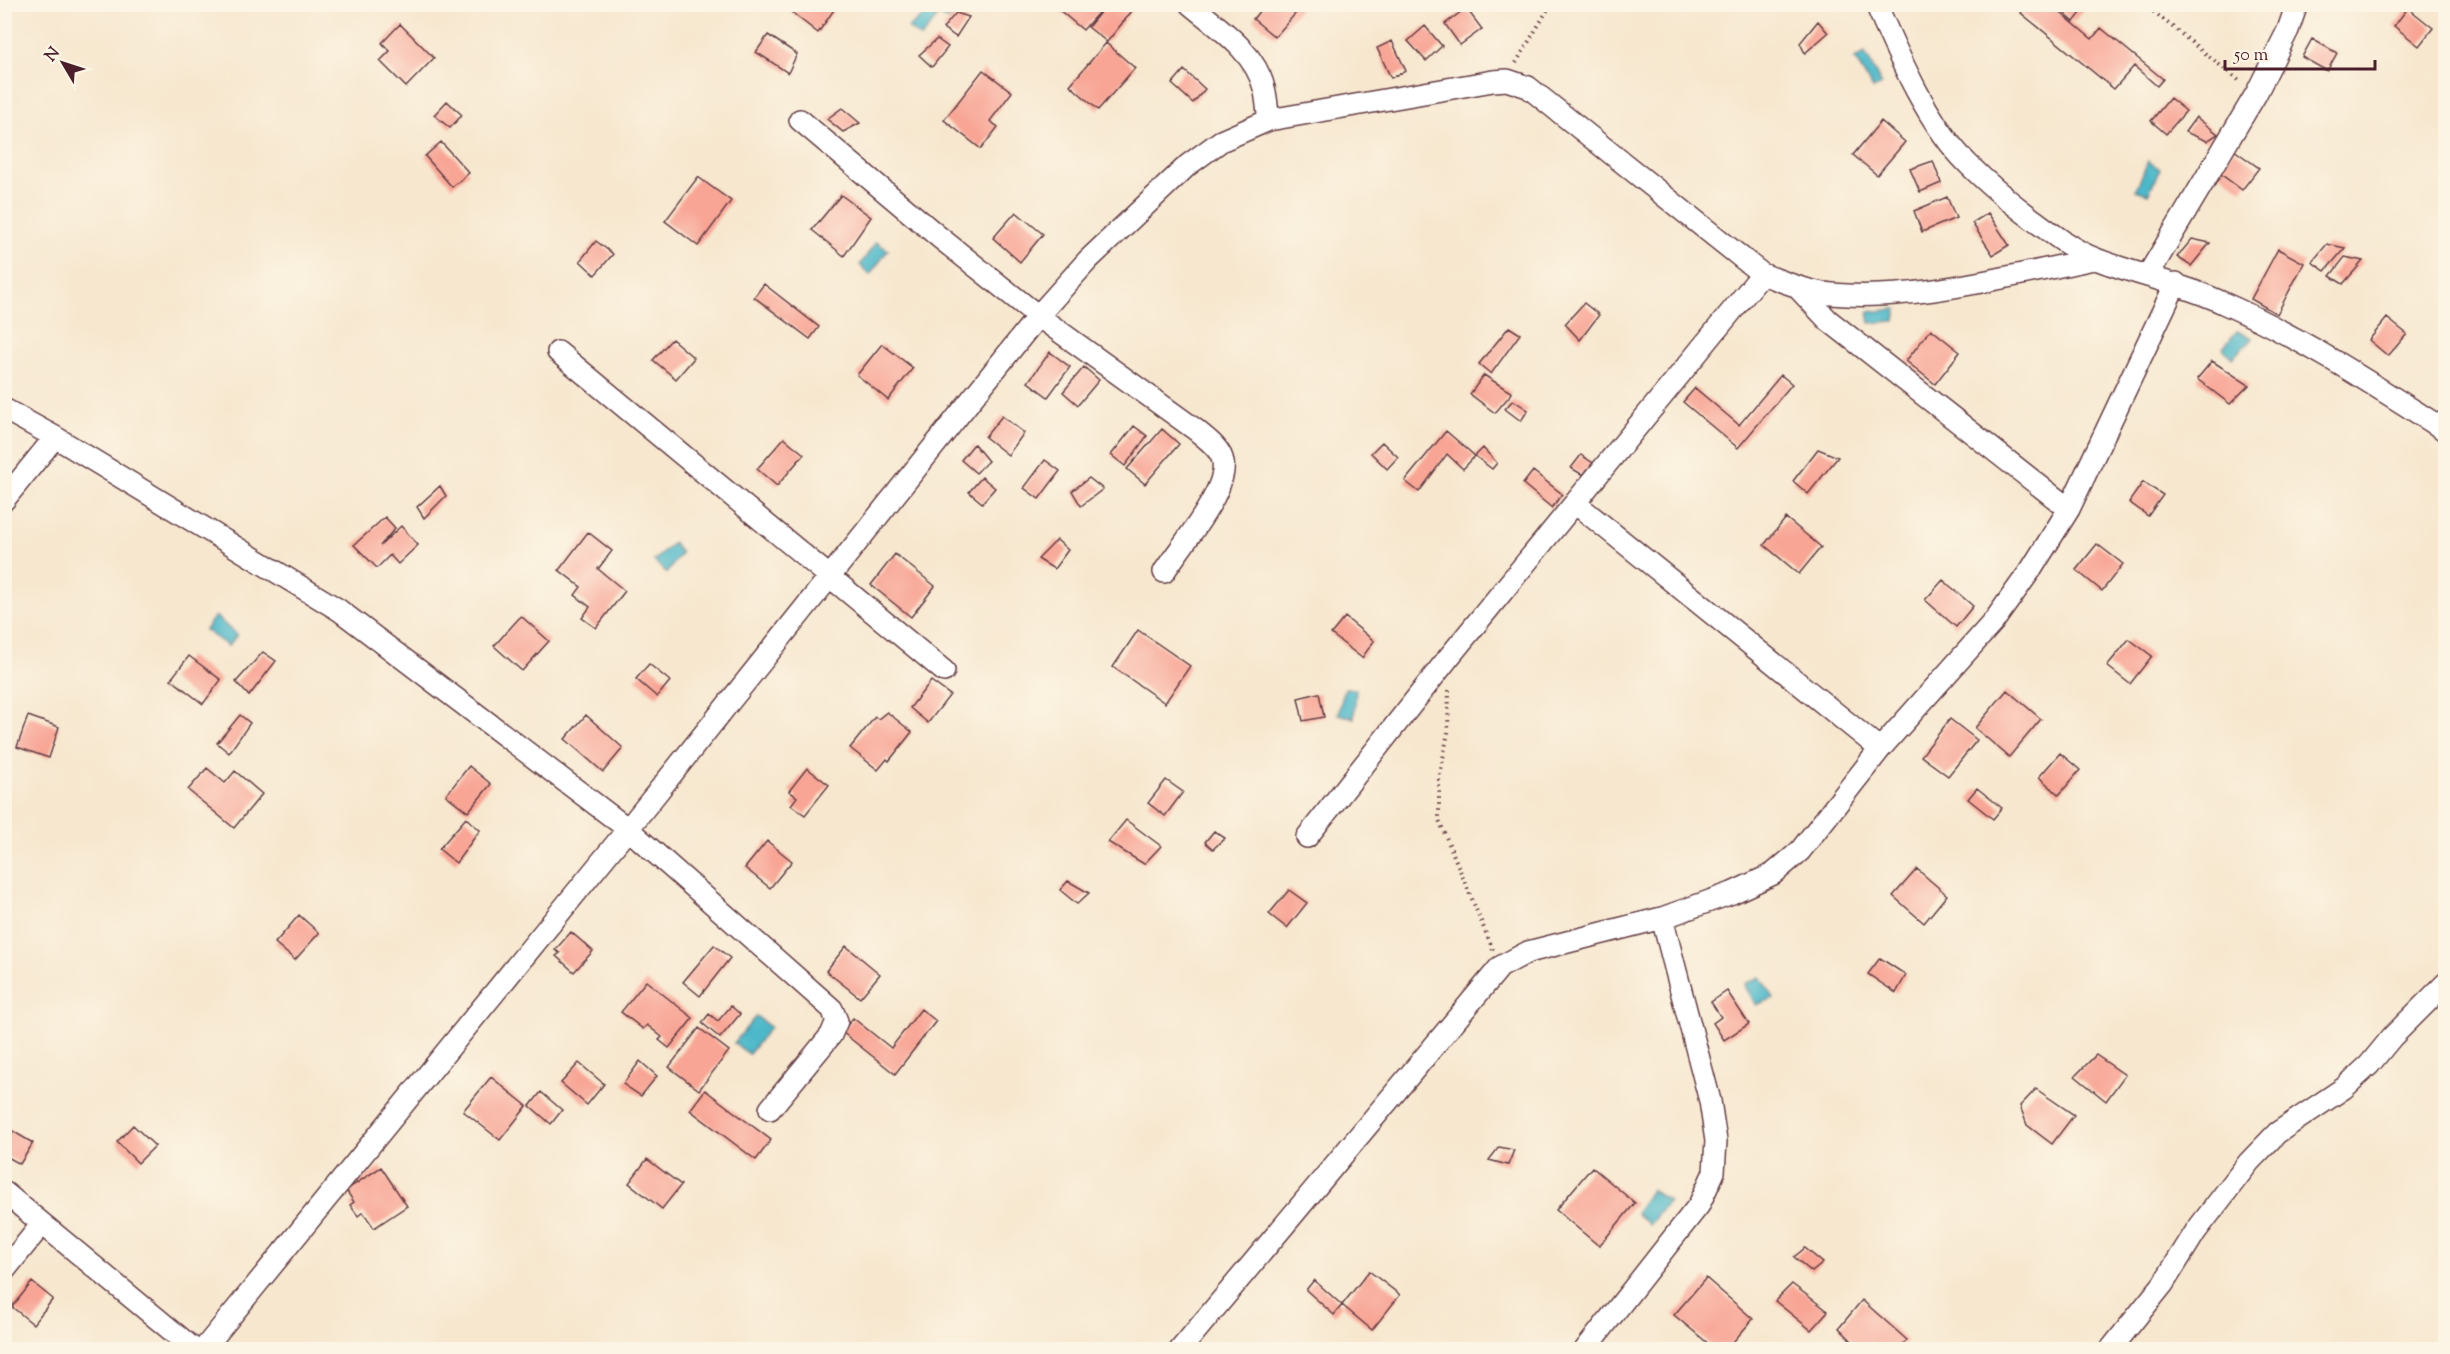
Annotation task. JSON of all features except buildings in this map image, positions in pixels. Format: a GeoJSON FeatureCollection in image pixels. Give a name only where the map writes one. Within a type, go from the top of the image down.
{"type":"FeatureCollection","features":[{"type":"Feature","properties":{"kind":"street"},"geometry":{"type":"LineString","coordinates":[[1190,4],[1234,41],[1254,65],[1264,87],[1269,120]]}},
{"type":"Feature","properties":{"kind":"street"},"geometry":{"type":"LineString","coordinates":[[1876,4],[1937,126],[1968,164],[2051,233],[2095,259],[2176,283],[2253,316],[2445,430]]}},
{"type":"Feature","properties":{"kind":"street"},"geometry":{"type":"LineString","coordinates":[[2148,274],[2256,94],[2288,30],[2298,4]]}},
{"type":"Feature","properties":{"kind":"street"},"geometry":{"type":"LineString","coordinates":[[203,1350],[628,829],[1038,316],[1096,252],[1188,165],[1221,141],[1269,120],[1466,84],[1506,80],[1528,87],[1762,274],[1797,287],[1857,295],[1932,290],[2095,259]]}},
{"type":"Feature","properties":{"kind":"street"},"geometry":{"type":"LineString","coordinates":[[800,120],[939,237],[1038,316],[1196,429],[1214,446],[1223,460],[1223,474],[1218,491],[1164,572]]}},
{"type":"Feature","properties":{"kind":"street"},"geometry":{"type":"LineString","coordinates":[[1307,837],[1449,657],[1762,274]]}},
{"type":"Feature","properties":{"kind":"street"},"geometry":{"type":"LineString","coordinates":[[1180,1350],[1500,967],[1528,952],[1662,918],[1732,893],[1773,874],[1800,851],[1880,749],[1994,621],[2032,568],[2068,508],[2176,283]]}},
{"type":"Feature","properties":{"kind":"street"},"geometry":{"type":"LineString","coordinates":[[1797,287],[1828,320],[2068,508]]}},
{"type":"Feature","properties":{"kind":"street"},"geometry":{"type":"LineString","coordinates":[[558,352],[944,671]]}},
{"type":"Feature","properties":{"kind":"street"},"geometry":{"type":"LineString","coordinates":[[4,409],[55,437],[339,610],[628,829],[832,1009],[837,1021],[831,1035],[770,1109]]}},
{"type":"Feature","properties":{"kind":"street"},"geometry":{"type":"LineString","coordinates":[[4,500],[55,437]]}},
{"type":"Feature","properties":{"kind":"street"},"geometry":{"type":"LineString","coordinates":[[1575,503],[1880,749]]}},
{"type":"Feature","properties":{"kind":"street"},"geometry":{"type":"LineString","coordinates":[[1585,1350],[1699,1205],[1714,1172],[1716,1141],[1710,1101],[1662,918]]}},
{"type":"Feature","properties":{"kind":"street"},"geometry":{"type":"LineString","coordinates":[[2110,1350],[2163,1284],[2196,1231],[2249,1162],[2277,1133],[2344,1088],[2369,1065],[2392,1037],[2445,983]]}},
{"type":"Feature","properties":{"kind":"street"},"geometry":{"type":"LineString","coordinates":[[4,1192],[195,1350]]}},
{"type":"Feature","properties":{"kind":"street"},"geometry":{"type":"LineString","coordinates":[[4,1271],[42,1224]]}},
{"type":"Feature","properties":{"kind":"path"},"geometry":{"type":"LineString","coordinates":[[1506,80],[1551,4]]}},
{"type":"Feature","properties":{"kind":"path"},"geometry":{"type":"LineString","coordinates":[[2144,4],[2256,94]]}},
{"type":"Feature","properties":{"kind":"path"},"geometry":{"type":"LineString","coordinates":[[1449,657],[1448,732],[1439,780],[1439,820],[1500,967]]}},
{"type":"Feature","properties":{"kind":"water"},"geometry":{"type":"Polygon","coordinates":[[[916,5],[946,5],[956,13],[948,20],[939,15],[921,38],[908,28],[923,16],[916,5]]]}},
{"type":"Feature","properties":{"kind":"water"},"geometry":{"type":"Polygon","coordinates":[[[1865,53],[1882,85],[1873,89],[1855,59],[1865,53]]]}},
{"type":"Feature","properties":{"kind":"water"},"geometry":{"type":"Polygon","coordinates":[[[2148,161],[2160,169],[2148,194],[2136,190],[2148,161]]]}},
{"type":"Feature","properties":{"kind":"water"},"geometry":{"type":"Polygon","coordinates":[[[876,242],[888,250],[870,275],[860,265],[876,242]]]}},
{"type":"Feature","properties":{"kind":"water"},"geometry":{"type":"Polygon","coordinates":[[[1897,309],[1895,321],[1870,323],[1868,312],[1897,309]]]}},
{"type":"Feature","properties":{"kind":"water"},"geometry":{"type":"Polygon","coordinates":[[[2237,331],[2253,338],[2232,358],[2223,348],[2237,331]]]}},
{"type":"Feature","properties":{"kind":"water"},"geometry":{"type":"Polygon","coordinates":[[[673,543],[681,553],[667,573],[654,561],[673,543]]]}},
{"type":"Feature","properties":{"kind":"water"},"geometry":{"type":"Polygon","coordinates":[[[215,616],[237,635],[228,646],[205,630],[215,616]]]}},
{"type":"Feature","properties":{"kind":"water"},"geometry":{"type":"Polygon","coordinates":[[[1345,688],[1356,689],[1354,718],[1338,714],[1345,688]]]}},
{"type":"Feature","properties":{"kind":"water"},"geometry":{"type":"Polygon","coordinates":[[[1760,977],[1774,998],[1756,1005],[1744,984],[1760,977]]]}},
{"type":"Feature","properties":{"kind":"water"},"geometry":{"type":"Polygon","coordinates":[[[756,1016],[770,1027],[749,1054],[734,1043],[756,1016]]]}},
{"type":"Feature","properties":{"kind":"water"},"geometry":{"type":"Polygon","coordinates":[[[1651,1190],[1669,1201],[1649,1225],[1636,1213],[1651,1190]]]}}]}
